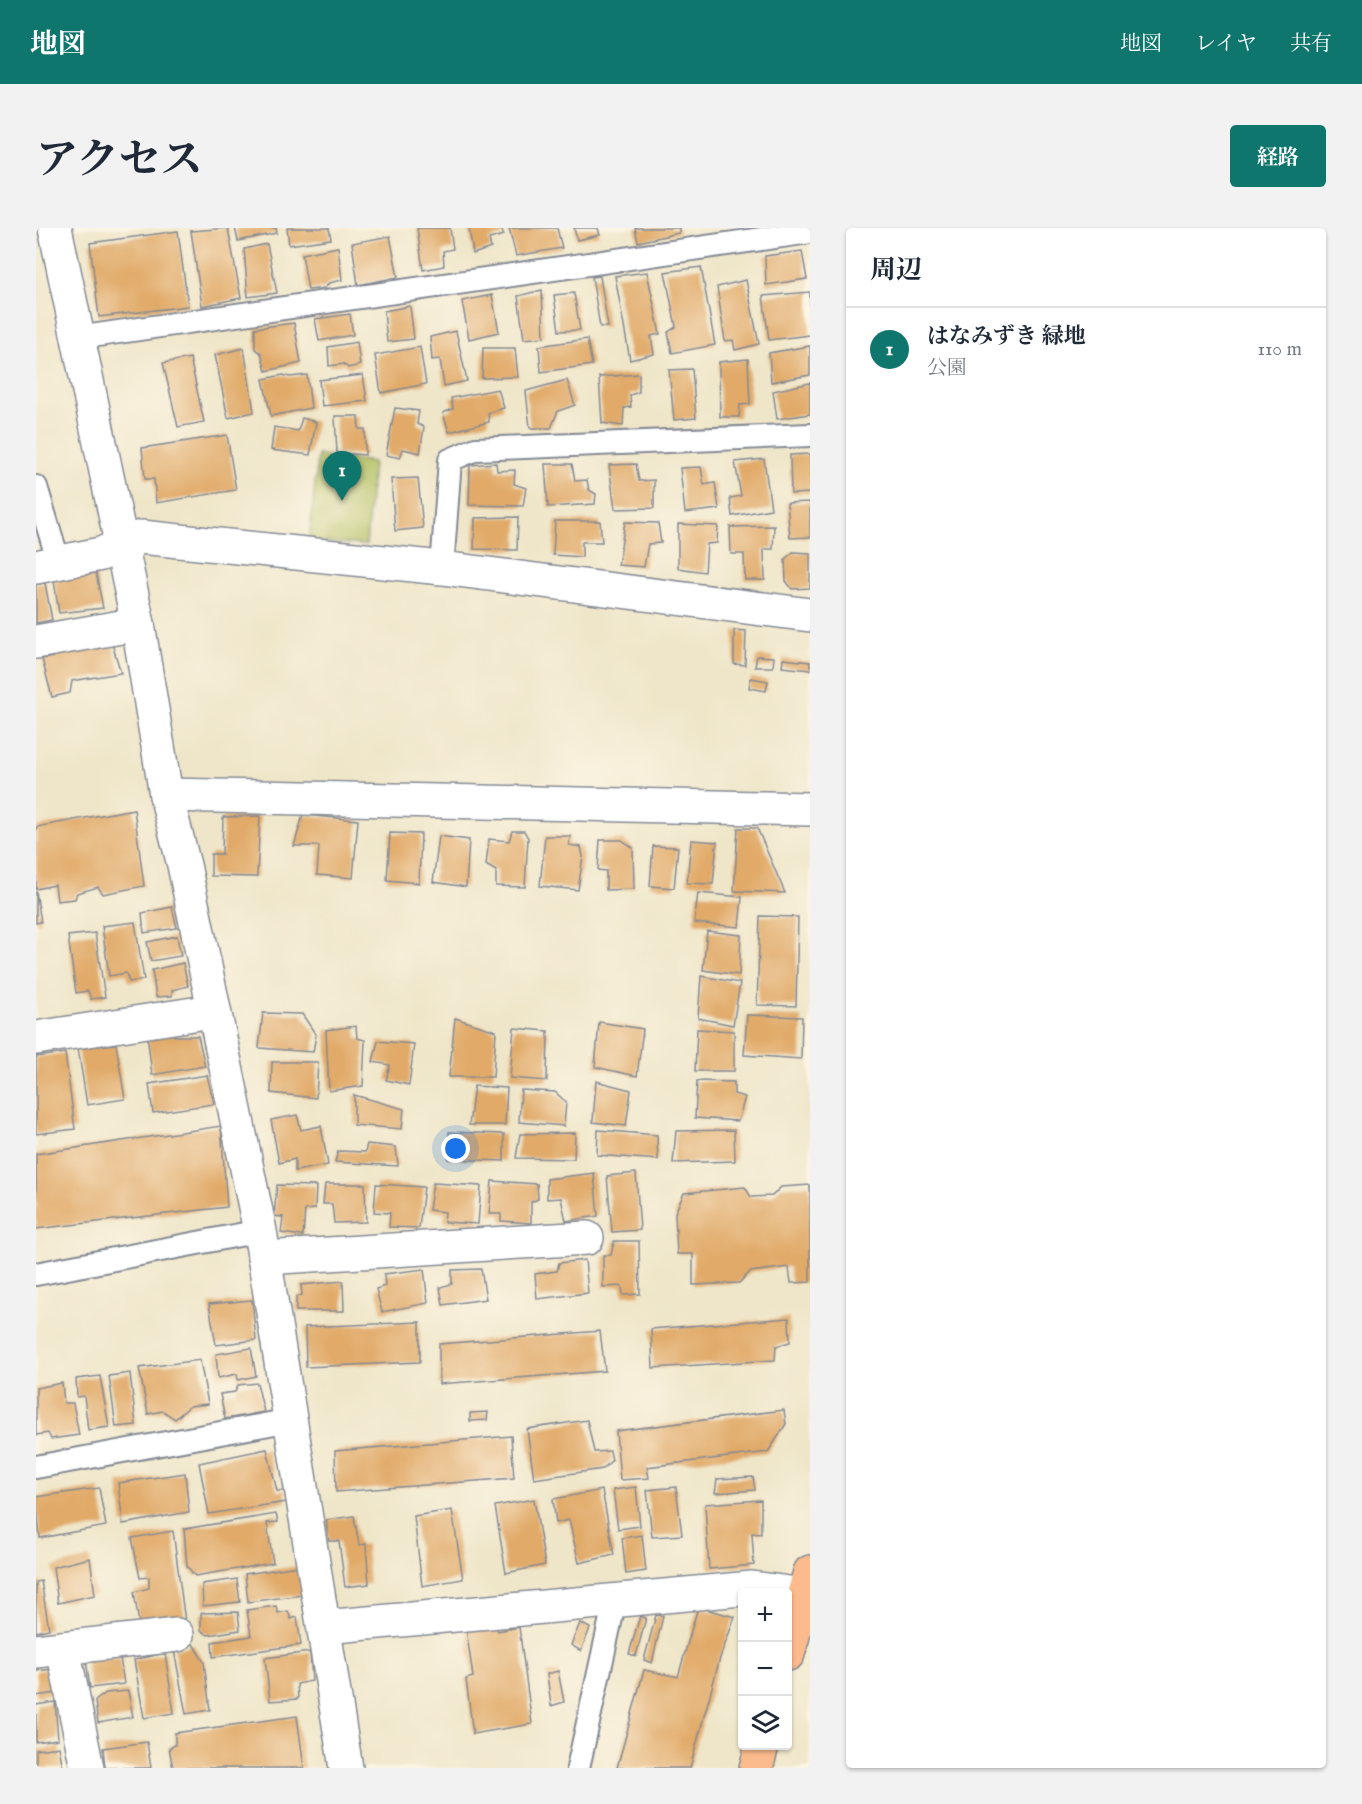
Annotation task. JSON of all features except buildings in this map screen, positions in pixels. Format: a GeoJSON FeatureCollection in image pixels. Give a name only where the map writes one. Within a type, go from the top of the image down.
{"type":"FeatureCollection","features":[{"type":"Feature","properties":{"kind":"main road"},"geometry":{"type":"LineString","coordinates":[[791,1642],[807,1583]]}},
{"type":"Feature","properties":{"kind":"main road"},"geometry":{"type":"LineString","coordinates":[[756,1768],[761,1750]]}},
{"type":"Feature","properties":{"kind":"street"},"geometry":{"type":"LineString","coordinates":[[55,228],[138,624],[166,795],[184,865],[262,1244],[346,1768]]}},
{"type":"Feature","properties":{"kind":"street"},"geometry":{"type":"LineString","coordinates":[[47,565],[101,554],[141,537],[442,568],[810,615]]}},
{"type":"Feature","properties":{"kind":"street"},"geometry":{"type":"LineString","coordinates":[[36,642],[138,624]]}},
{"type":"Feature","properties":{"kind":"street"},"geometry":{"type":"LineString","coordinates":[[166,795],[810,808]]}},
{"type":"Feature","properties":{"kind":"street"},"geometry":{"type":"LineString","coordinates":[[36,1038],[213,1011]]}},
{"type":"Feature","properties":{"kind":"street"},"geometry":{"type":"LineString","coordinates":[[262,1244],[587,1238]]}},
{"type":"Feature","properties":{"kind":"street"},"geometry":{"type":"LineString","coordinates":[[324,1627],[807,1583]]}},
{"type":"Feature","properties":{"kind":"street"},"geometry":{"type":"LineString","coordinates":[[87,1768],[49,1650],[177,1635]]}},
{"type":"Feature","properties":{"kind":"lane"},"geometry":{"type":"LineString","coordinates":[[77,338],[810,232]]}},
{"type":"Feature","properties":{"kind":"lane"},"geometry":{"type":"LineString","coordinates":[[442,568],[450,460],[476,449],[810,435]]}},
{"type":"Feature","properties":{"kind":"lane"},"geometry":{"type":"LineString","coordinates":[[36,487],[47,565]]}},
{"type":"Feature","properties":{"kind":"lane"},"geometry":{"type":"LineString","coordinates":[[36,1274],[262,1244]]}},
{"type":"Feature","properties":{"kind":"lane"},"geometry":{"type":"LineString","coordinates":[[36,1467],[291,1420]]}},
{"type":"Feature","properties":{"kind":"lane"},"geometry":{"type":"LineString","coordinates":[[578,1768],[615,1600]]}},
{"type":"Feature","properties":{"kind":"green space"},"geometry":{"type":"Polygon","coordinates":[[[318,455],[373,462],[366,545],[309,541],[318,455]]]}},
{"type":"Feature","properties":{"kind":"place","name":"はなみずき 緑地"},"geometry":{"type":"Point","coordinates":[342,501]}}]}
